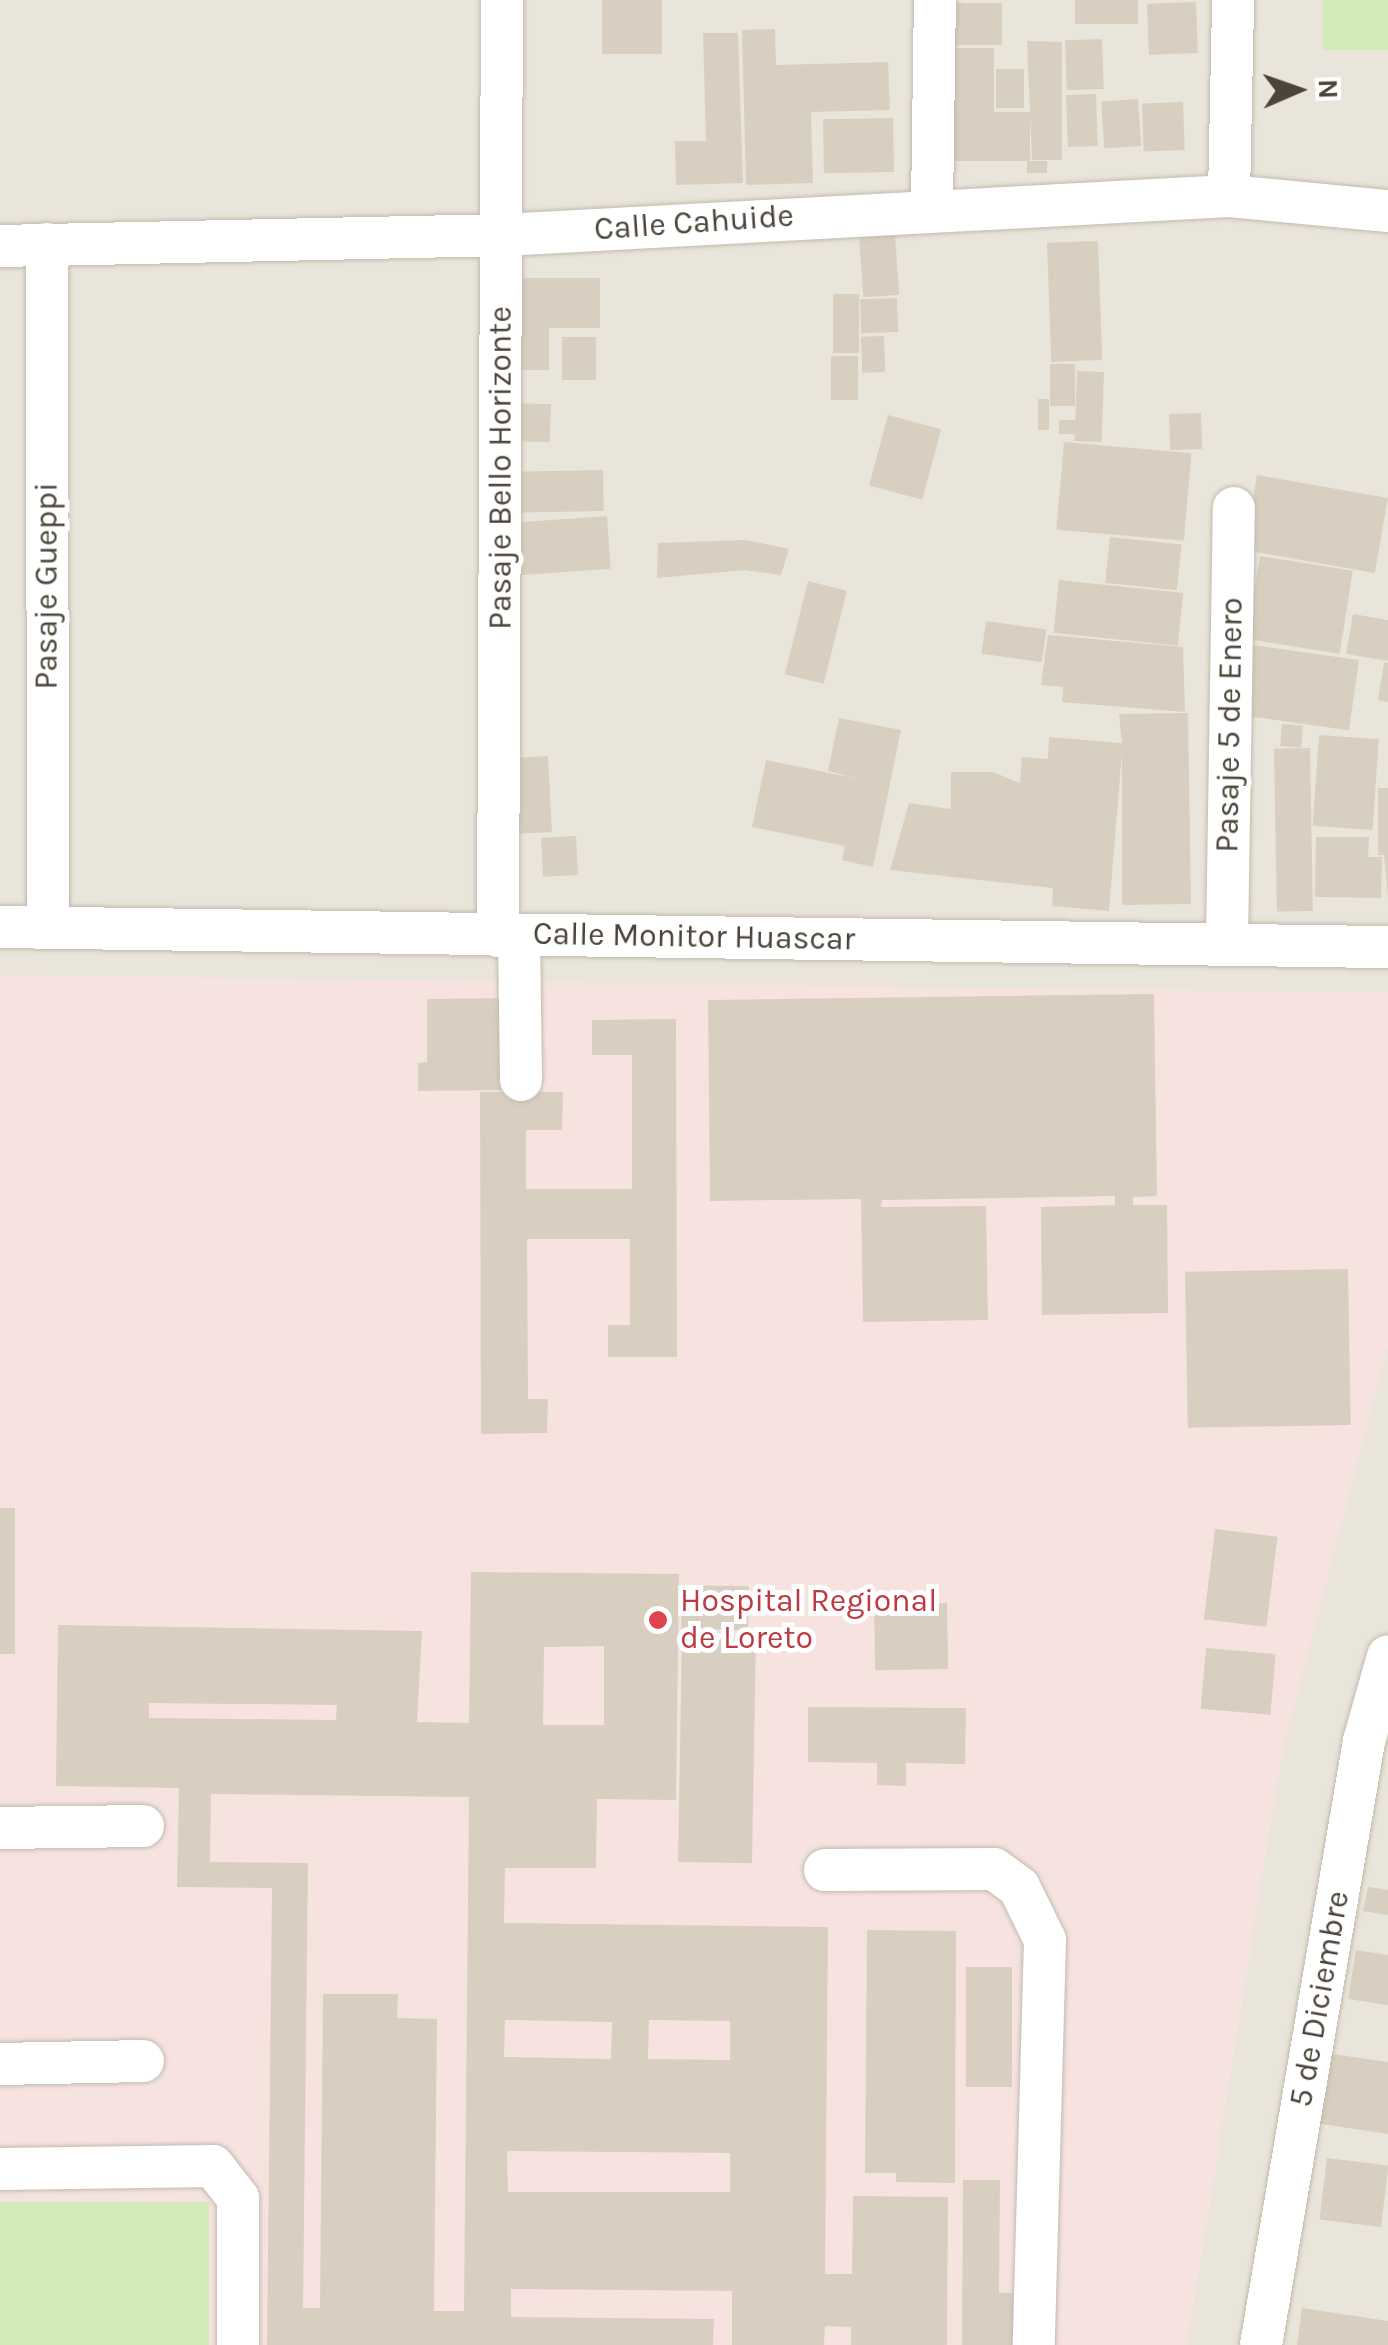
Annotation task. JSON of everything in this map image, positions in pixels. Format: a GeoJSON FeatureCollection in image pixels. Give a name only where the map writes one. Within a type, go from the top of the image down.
{"type":"FeatureCollection","features":[{"type":"Feature","properties":{"kind":"street","name":"Pasaje Bello Horizonte"},"geometry":{"type":"LineString","coordinates":[[502,0],[508,936],[521,1080]]}},
{"type":"Feature","properties":{"kind":"street"},"geometry":{"type":"LineString","coordinates":[[932,208],[935,0]]}},
{"type":"Feature","properties":{"kind":"street"},"geometry":{"type":"LineString","coordinates":[[1229,196],[1232,0]]}},
{"type":"Feature","properties":{"kind":"street","name":"Calle Cahuide"},"geometry":{"type":"LineString","coordinates":[[0,246],[503,235],[932,208],[1229,196],[1388,211]]}},
{"type":"Feature","properties":{"kind":"street","name":"Pasaje Gueppi"},"geometry":{"type":"LineString","coordinates":[[47,244],[48,927]]}},
{"type":"Feature","properties":{"kind":"street","name":"Pasaje 5 de Enero"},"geometry":{"type":"LineString","coordinates":[[1226,942],[1234,508]]}},
{"type":"Feature","properties":{"kind":"street","name":"Calle Monitor Huascar"},"geometry":{"type":"LineString","coordinates":[[0,927],[1388,946]]}},
{"type":"Feature","properties":{"kind":"street","name":"5 de Diciembre"},"geometry":{"type":"LineString","coordinates":[[1261,2345],[1376,1744],[1388,1656]]}},
{"type":"Feature","properties":{"kind":"street"},"geometry":{"type":"LineString","coordinates":[[0,1828],[143,1826]]}},
{"type":"Feature","properties":{"kind":"street"},"geometry":{"type":"LineString","coordinates":[[825,1870],[994,1870],[1019,1887],[1045,1940],[1034,2345]]}},
{"type":"Feature","properties":{"kind":"street"},"geometry":{"type":"LineString","coordinates":[[0,2064],[143,2061]]}},
{"type":"Feature","properties":{"kind":"street"},"geometry":{"type":"LineString","coordinates":[[0,2169],[212,2166],[228,2178],[238,2198],[238,2345]]}},
{"type":"Feature","properties":{"kind":"shaded area"},"geometry":{"type":"Polygon","coordinates":[[[0,0],[1388,0],[1388,2345],[0,2345],[0,0]]]}},
{"type":"Feature","properties":{"kind":"shaded area","name":"Hospital Regional de Loreto"},"geometry":{"type":"Polygon","coordinates":[[[0,975],[1388,993],[1388,1346],[1282,1752],[1187,2345],[0,2345],[0,975]]]}},
{"type":"Feature","properties":{"kind":"green space"},"geometry":{"type":"Polygon","coordinates":[[[1323,0],[1388,0],[1388,50],[1323,50],[1323,0]]]}},
{"type":"Feature","properties":{"kind":"green space"},"geometry":{"type":"Polygon","coordinates":[[[0,2202],[209,2202],[209,2345],[0,2345],[0,2202]]]}},
{"type":"Feature","properties":{"kind":"building"},"geometry":{"type":"Polygon","coordinates":[[[602,0],[662,0],[662,54],[602,54],[602,0]]]}},
{"type":"Feature","properties":{"kind":"building"},"geometry":{"type":"Polygon","coordinates":[[[1075,0],[1138,0],[1138,24],[1075,24],[1075,0]]]}},
{"type":"Feature","properties":{"kind":"building"},"geometry":{"type":"Polygon","coordinates":[[[1196,2],[1198,53],[1149,55],[1147,4],[1196,2]]]}},
{"type":"Feature","properties":{"kind":"building"},"geometry":{"type":"Polygon","coordinates":[[[951,3],[1002,3],[1002,45],[951,45],[951,3]]]}},
{"type":"Feature","properties":{"kind":"building"},"geometry":{"type":"Polygon","coordinates":[[[775,29],[776,65],[888,62],[890,110],[811,112],[813,183],[746,185],[742,30],[775,29]]]}},
{"type":"Feature","properties":{"kind":"building"},"geometry":{"type":"Polygon","coordinates":[[[703,33],[738,33],[743,183],[676,185],[675,141],[706,141],[703,33]]]}},
{"type":"Feature","properties":{"kind":"building"},"geometry":{"type":"Polygon","coordinates":[[[1102,39],[1104,89],[1067,90],[1065,40],[1102,39]]]}},
{"type":"Feature","properties":{"kind":"building"},"geometry":{"type":"Polygon","coordinates":[[[1027,41],[1062,42],[1062,160],[1032,160],[1027,41]]]}},
{"type":"Feature","properties":{"kind":"building"},"geometry":{"type":"Polygon","coordinates":[[[947,48],[994,48],[994,161],[947,161],[947,48]]]}},
{"type":"Feature","properties":{"kind":"building"},"geometry":{"type":"Polygon","coordinates":[[[996,69],[1024,69],[1024,108],[996,108],[996,69]]]}},
{"type":"Feature","properties":{"kind":"building"},"geometry":{"type":"Polygon","coordinates":[[[1096,94],[1098,146],[1068,147],[1066,95],[1096,94]]]}},
{"type":"Feature","properties":{"kind":"building"},"geometry":{"type":"Polygon","coordinates":[[[1138,99],[1141,146],[1104,148],[1101,102],[1138,99]]]}},
{"type":"Feature","properties":{"kind":"building"},"geometry":{"type":"Polygon","coordinates":[[[1183,102],[1185,150],[1144,151],[1142,103],[1183,102]]]}},
{"type":"Feature","properties":{"kind":"building"},"geometry":{"type":"Polygon","coordinates":[[[992,112],[1030,112],[1030,161],[992,161],[992,112]]]}},
{"type":"Feature","properties":{"kind":"building"},"geometry":{"type":"Polygon","coordinates":[[[893,118],[894,172],[824,173],[823,119],[893,118]]]}},
{"type":"Feature","properties":{"kind":"building"},"geometry":{"type":"Polygon","coordinates":[[[1027,161],[1047,161],[1047,173],[1027,173],[1027,161]]]}},
{"type":"Feature","properties":{"kind":"building"},"geometry":{"type":"Polygon","coordinates":[[[895,235],[899,295],[863,297],[859,238],[895,235]]]}},
{"type":"Feature","properties":{"kind":"building"},"geometry":{"type":"Polygon","coordinates":[[[1098,241],[1102,360],[1051,362],[1047,243],[1098,241]]]}},
{"type":"Feature","properties":{"kind":"building"},"geometry":{"type":"Polygon","coordinates":[[[518,278],[600,278],[600,328],[549,328],[549,370],[519,370],[518,278]]]}},
{"type":"Feature","properties":{"kind":"building"},"geometry":{"type":"Polygon","coordinates":[[[833,294],[859,294],[859,353],[833,353],[833,294]]]}},
{"type":"Feature","properties":{"kind":"building"},"geometry":{"type":"Polygon","coordinates":[[[897,298],[898,332],[861,333],[860,299],[897,298]]]}},
{"type":"Feature","properties":{"kind":"building"},"geometry":{"type":"Polygon","coordinates":[[[884,336],[885,372],[862,373],[861,337],[884,336]]]}},
{"type":"Feature","properties":{"kind":"building"},"geometry":{"type":"Polygon","coordinates":[[[562,337],[596,337],[596,380],[562,380],[562,337]]]}},
{"type":"Feature","properties":{"kind":"building"},"geometry":{"type":"Polygon","coordinates":[[[831,356],[858,356],[858,400],[831,400],[831,356]]]}},
{"type":"Feature","properties":{"kind":"building"},"geometry":{"type":"Polygon","coordinates":[[[1050,364],[1075,364],[1075,406],[1050,406],[1050,364]]]}},
{"type":"Feature","properties":{"kind":"building"},"geometry":{"type":"Polygon","coordinates":[[[1077,371],[1104,372],[1102,442],[1075,441],[1077,371]]]}},
{"type":"Feature","properties":{"kind":"building"},"geometry":{"type":"Polygon","coordinates":[[[1038,399],[1049,399],[1049,430],[1038,430],[1038,399]]]}},
{"type":"Feature","properties":{"kind":"building"},"geometry":{"type":"Polygon","coordinates":[[[513,403],[551,404],[550,442],[512,441],[513,403]]]}},
{"type":"Feature","properties":{"kind":"building"},"geometry":{"type":"Polygon","coordinates":[[[1201,413],[1202,449],[1170,450],[1169,414],[1201,413]]]}},
{"type":"Feature","properties":{"kind":"building"},"geometry":{"type":"Polygon","coordinates":[[[888,415],[941,429],[922,500],[869,486],[888,415]]]}},
{"type":"Feature","properties":{"kind":"building"},"geometry":{"type":"Polygon","coordinates":[[[1059,420],[1076,420],[1076,434],[1059,434],[1059,420]]]}},
{"type":"Feature","properties":{"kind":"building"},"geometry":{"type":"Polygon","coordinates":[[[1064,442],[1192,453],[1184,541],[1056,530],[1064,442]]]}},
{"type":"Feature","properties":{"kind":"building"},"geometry":{"type":"Polygon","coordinates":[[[603,470],[604,511],[509,513],[508,472],[603,470]]]}},
{"type":"Feature","properties":{"kind":"building"},"geometry":{"type":"Polygon","coordinates":[[[1257,475],[1388,498],[1375,573],[1244,550],[1257,475]]]}},
{"type":"Feature","properties":{"kind":"building"},"geometry":{"type":"Polygon","coordinates":[[[607,516],[611,569],[516,575],[512,523],[607,516]]]}},
{"type":"Feature","properties":{"kind":"building"},"geometry":{"type":"Polygon","coordinates":[[[1110,537],[1182,545],[1177,590],[1105,583],[1110,537]]]}},
{"type":"Feature","properties":{"kind":"building"},"geometry":{"type":"Polygon","coordinates":[[[746,540],[789,549],[781,575],[745,570],[657,578],[658,543],[746,540]]]}},
{"type":"Feature","properties":{"kind":"building"},"geometry":{"type":"Polygon","coordinates":[[[1260,556],[1353,571],[1340,654],[1247,639],[1260,556]]]}},
{"type":"Feature","properties":{"kind":"building"},"geometry":{"type":"Polygon","coordinates":[[[1059,580],[1183,593],[1178,646],[1053,633],[1059,580]]]}},
{"type":"Feature","properties":{"kind":"building"},"geometry":{"type":"Polygon","coordinates":[[[808,581],[847,591],[824,684],[785,674],[808,581]]]}},
{"type":"Feature","properties":{"kind":"building"},"geometry":{"type":"Polygon","coordinates":[[[1353,614],[1388,620],[1388,661],[1346,654],[1353,614]]]}},
{"type":"Feature","properties":{"kind":"building"},"geometry":{"type":"Polygon","coordinates":[[[986,621],[1046,629],[1042,662],[981,654],[986,621]]]}},
{"type":"Feature","properties":{"kind":"building"},"geometry":{"type":"Polygon","coordinates":[[[1048,635],[1183,647],[1185,712],[1062,702],[1063,687],[1041,685],[1048,635]]]}},
{"type":"Feature","properties":{"kind":"building"},"geometry":{"type":"Polygon","coordinates":[[[1245,644],[1359,660],[1349,730],[1235,714],[1245,644]]]}},
{"type":"Feature","properties":{"kind":"building"},"geometry":{"type":"Polygon","coordinates":[[[1384,662],[1388,663],[1388,702],[1378,700],[1384,662]]]}},
{"type":"Feature","properties":{"kind":"building"},"geometry":{"type":"Polygon","coordinates":[[[1188,713],[1191,904],[1122,905],[1122,752],[1109,911],[1052,906],[1053,888],[890,870],[909,803],[951,809],[951,772],[993,772],[1020,783],[1022,757],[1048,759],[1049,737],[1122,743],[1119,714],[1188,713]]]}},
{"type":"Feature","properties":{"kind":"building"},"geometry":{"type":"Polygon","coordinates":[[[839,718],[901,730],[873,867],[842,860],[845,846],[752,827],[766,760],[859,779],[828,771],[839,718]]]}},
{"type":"Feature","properties":{"kind":"building"},"geometry":{"type":"Polygon","coordinates":[[[1282,724],[1303,726],[1301,748],[1280,746],[1282,724]]]}},
{"type":"Feature","properties":{"kind":"building"},"geometry":{"type":"Polygon","coordinates":[[[1319,735],[1379,739],[1373,830],[1313,826],[1319,735]]]}},
{"type":"Feature","properties":{"kind":"building"},"geometry":{"type":"Polygon","coordinates":[[[1310,748],[1313,911],[1277,912],[1274,749],[1310,748]]]}},
{"type":"Feature","properties":{"kind":"building"},"geometry":{"type":"Polygon","coordinates":[[[548,756],[552,832],[504,834],[500,759],[548,756]]]}},
{"type":"Feature","properties":{"kind":"building"},"geometry":{"type":"Polygon","coordinates":[[[1378,788],[1388,788],[1388,897],[1384,855],[1378,855],[1378,788]]]}},
{"type":"Feature","properties":{"kind":"building"},"geometry":{"type":"Polygon","coordinates":[[[576,836],[578,875],[543,877],[541,838],[576,836]]]}},
{"type":"Feature","properties":{"kind":"building"},"geometry":{"type":"Polygon","coordinates":[[[1316,837],[1369,837],[1368,857],[1382,857],[1381,898],[1315,897],[1316,837]]]}},
{"type":"Feature","properties":{"kind":"building"},"geometry":{"type":"Polygon","coordinates":[[[1154,994],[1157,1196],[1133,1197],[1133,1205],[1167,1205],[1168,1313],[1042,1315],[1041,1207],[1115,1205],[1115,1196],[882,1200],[881,1207],[986,1206],[988,1320],[863,1322],[861,1199],[710,1201],[708,1000],[1154,994]]]}},
{"type":"Feature","properties":{"kind":"building"},"geometry":{"type":"Polygon","coordinates":[[[508,998],[509,1090],[418,1091],[418,1063],[427,1062],[427,999],[508,998]]]}},
{"type":"Feature","properties":{"kind":"building"},"geometry":{"type":"Polygon","coordinates":[[[676,1019],[677,1357],[608,1357],[608,1325],[630,1325],[630,1239],[527,1239],[528,1399],[548,1399],[547,1433],[481,1434],[480,1092],[563,1092],[562,1130],[526,1130],[526,1189],[632,1189],[632,1055],[592,1055],[592,1020],[676,1019]]]}},
{"type":"Feature","properties":{"kind":"building"},"geometry":{"type":"Polygon","coordinates":[[[1348,1269],[1351,1425],[1188,1428],[1185,1272],[1348,1269]]]}},
{"type":"Feature","properties":{"kind":"building"},"geometry":{"type":"Polygon","coordinates":[[[0,1508],[15,1508],[15,1654],[0,1654],[0,1508]]]}},
{"type":"Feature","properties":{"kind":"building"},"geometry":{"type":"Polygon","coordinates":[[[1215,1529],[1278,1537],[1266,1627],[1204,1619],[1215,1529]]]}},
{"type":"Feature","properties":{"kind":"building"},"geometry":{"type":"Polygon","coordinates":[[[471,1572],[679,1574],[676,1800],[597,1799],[596,1868],[505,1868],[504,1923],[828,1927],[825,2274],[852,2274],[853,2196],[948,2197],[947,2345],[851,2345],[851,2327],[825,2326],[824,2345],[732,2345],[732,2291],[511,2289],[511,2317],[714,2319],[713,2345],[267,2345],[272,1888],[177,1887],[179,1788],[56,1786],[58,1625],[422,1631],[417,1722],[469,1723],[471,1572]],[[604,1646],[544,1647],[543,1725],[604,1725],[604,1646]],[[149,1703],[149,1718],[336,1720],[337,1705],[149,1703]],[[211,1794],[210,1862],[308,1863],[303,2308],[320,2308],[323,1994],[398,1994],[397,2018],[437,2019],[434,2311],[464,2311],[469,1797],[211,1794]],[[505,2020],[504,2057],[611,2059],[612,2022],[505,2020]],[[649,2020],[648,2059],[730,2060],[730,2021],[649,2020]],[[507,2151],[508,2192],[730,2192],[730,2153],[507,2151]]]}},
{"type":"Feature","properties":{"kind":"building"},"geometry":{"type":"Polygon","coordinates":[[[682,1585],[749,1586],[748,1630],[681,1629],[682,1585]]]}},
{"type":"Feature","properties":{"kind":"building"},"geometry":{"type":"Polygon","coordinates":[[[947,1603],[948,1669],[875,1670],[874,1604],[947,1603]]]}},
{"type":"Feature","properties":{"kind":"building"},"geometry":{"type":"Polygon","coordinates":[[[682,1635],[756,1636],[752,1863],[678,1862],[682,1635]]]}},
{"type":"Feature","properties":{"kind":"building"},"geometry":{"type":"Polygon","coordinates":[[[1206,1648],[1276,1654],[1270,1715],[1201,1709],[1206,1648]]]}},
{"type":"Feature","properties":{"kind":"building"},"geometry":{"type":"Polygon","coordinates":[[[808,1707],[966,1708],[965,1764],[906,1763],[906,1786],[877,1785],[877,1763],[808,1762],[808,1707]]]}},
{"type":"Feature","properties":{"kind":"building"},"geometry":{"type":"Polygon","coordinates":[[[1368,1887],[1388,1890],[1388,1915],[1363,1911],[1368,1887]]]}},
{"type":"Feature","properties":{"kind":"building"},"geometry":{"type":"Polygon","coordinates":[[[867,1930],[956,1931],[955,2183],[896,2182],[896,2173],[865,2173],[867,1930]]]}},
{"type":"Feature","properties":{"kind":"building"},"geometry":{"type":"Polygon","coordinates":[[[1356,1950],[1388,1955],[1388,2005],[1348,1999],[1356,1950]]]}},
{"type":"Feature","properties":{"kind":"building"},"geometry":{"type":"Polygon","coordinates":[[[966,1967],[1012,1967],[1012,2087],[966,2087],[966,1967]]]}},
{"type":"Feature","properties":{"kind":"building"},"geometry":{"type":"Polygon","coordinates":[[[1325,2053],[1388,2062],[1388,2134],[1315,2123],[1325,2053]]]}},
{"type":"Feature","properties":{"kind":"building"},"geometry":{"type":"Polygon","coordinates":[[[1327,2158],[1388,2165],[1381,2227],[1319,2220],[1327,2158]]]}},
{"type":"Feature","properties":{"kind":"building"},"geometry":{"type":"Polygon","coordinates":[[[963,2180],[1000,2180],[999,2293],[1013,2293],[1013,2345],[962,2345],[963,2180]]]}},
{"type":"Feature","properties":{"kind":"building"},"geometry":{"type":"Polygon","coordinates":[[[1302,2308],[1388,2321],[1388,2345],[1297,2345],[1302,2308]]]}},
{"type":"Feature","properties":{"kind":"place","name":"Hospital Regional de Loreto"},"geometry":{"type":"Point","coordinates":[658,1620]}}]}
